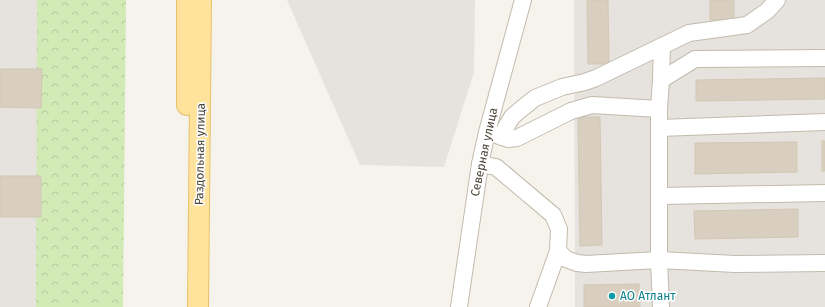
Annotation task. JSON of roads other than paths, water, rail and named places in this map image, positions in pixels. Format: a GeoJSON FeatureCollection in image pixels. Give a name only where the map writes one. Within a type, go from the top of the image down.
{"type":"FeatureCollection","features":[{"type":"Feature","properties":{"kind":"main road","name":"Раздольная улица"},"geometry":{"type":"LineString","coordinates":[[187,0],[194,59],[198,307]]}},
{"type":"Feature","properties":{"kind":"main road","name":"Раздольная улица"},"geometry":{"type":"LineString","coordinates":[[186,307],[194,59],[202,0]]}},
{"type":"Feature","properties":{"kind":"street","name":"Северная улица"},"geometry":{"type":"LineString","coordinates":[[459,307],[480,164],[495,134],[523,0]]}},
{"type":"Feature","properties":{"kind":"street"},"geometry":{"type":"LineString","coordinates":[[495,134],[506,127],[512,117],[535,98],[562,87],[596,78],[689,33],[747,24],[767,11],[777,0]]}},
{"type":"Feature","properties":{"kind":"street"},"geometry":{"type":"LineString","coordinates":[[661,307],[658,260],[658,109],[662,46]]}},
{"type":"Feature","properties":{"kind":"street"},"geometry":{"type":"LineString","coordinates":[[661,80],[695,59],[825,58]]}},
{"type":"Feature","properties":{"kind":"street"},"geometry":{"type":"LineString","coordinates":[[495,134],[508,139],[517,138],[571,111],[592,105],[658,109]]}},
{"type":"Feature","properties":{"kind":"street"},"geometry":{"type":"LineString","coordinates":[[659,128],[825,122]]}},
{"type":"Feature","properties":{"kind":"street"},"geometry":{"type":"LineString","coordinates":[[480,164],[496,167],[528,192],[553,215],[559,229],[558,251],[538,307]]}},
{"type":"Feature","properties":{"kind":"street"},"geometry":{"type":"LineString","coordinates":[[659,196],[825,193]]}},
{"type":"Feature","properties":{"kind":"street"},"geometry":{"type":"LineString","coordinates":[[558,251],[566,259],[577,263],[586,264],[658,260],[735,264],[825,262]]}},
{"type":"Feature","properties":{"kind":"place","name":"АО Атлант"},"geometry":{"type":"Point","coordinates":[612,296]}}]}
